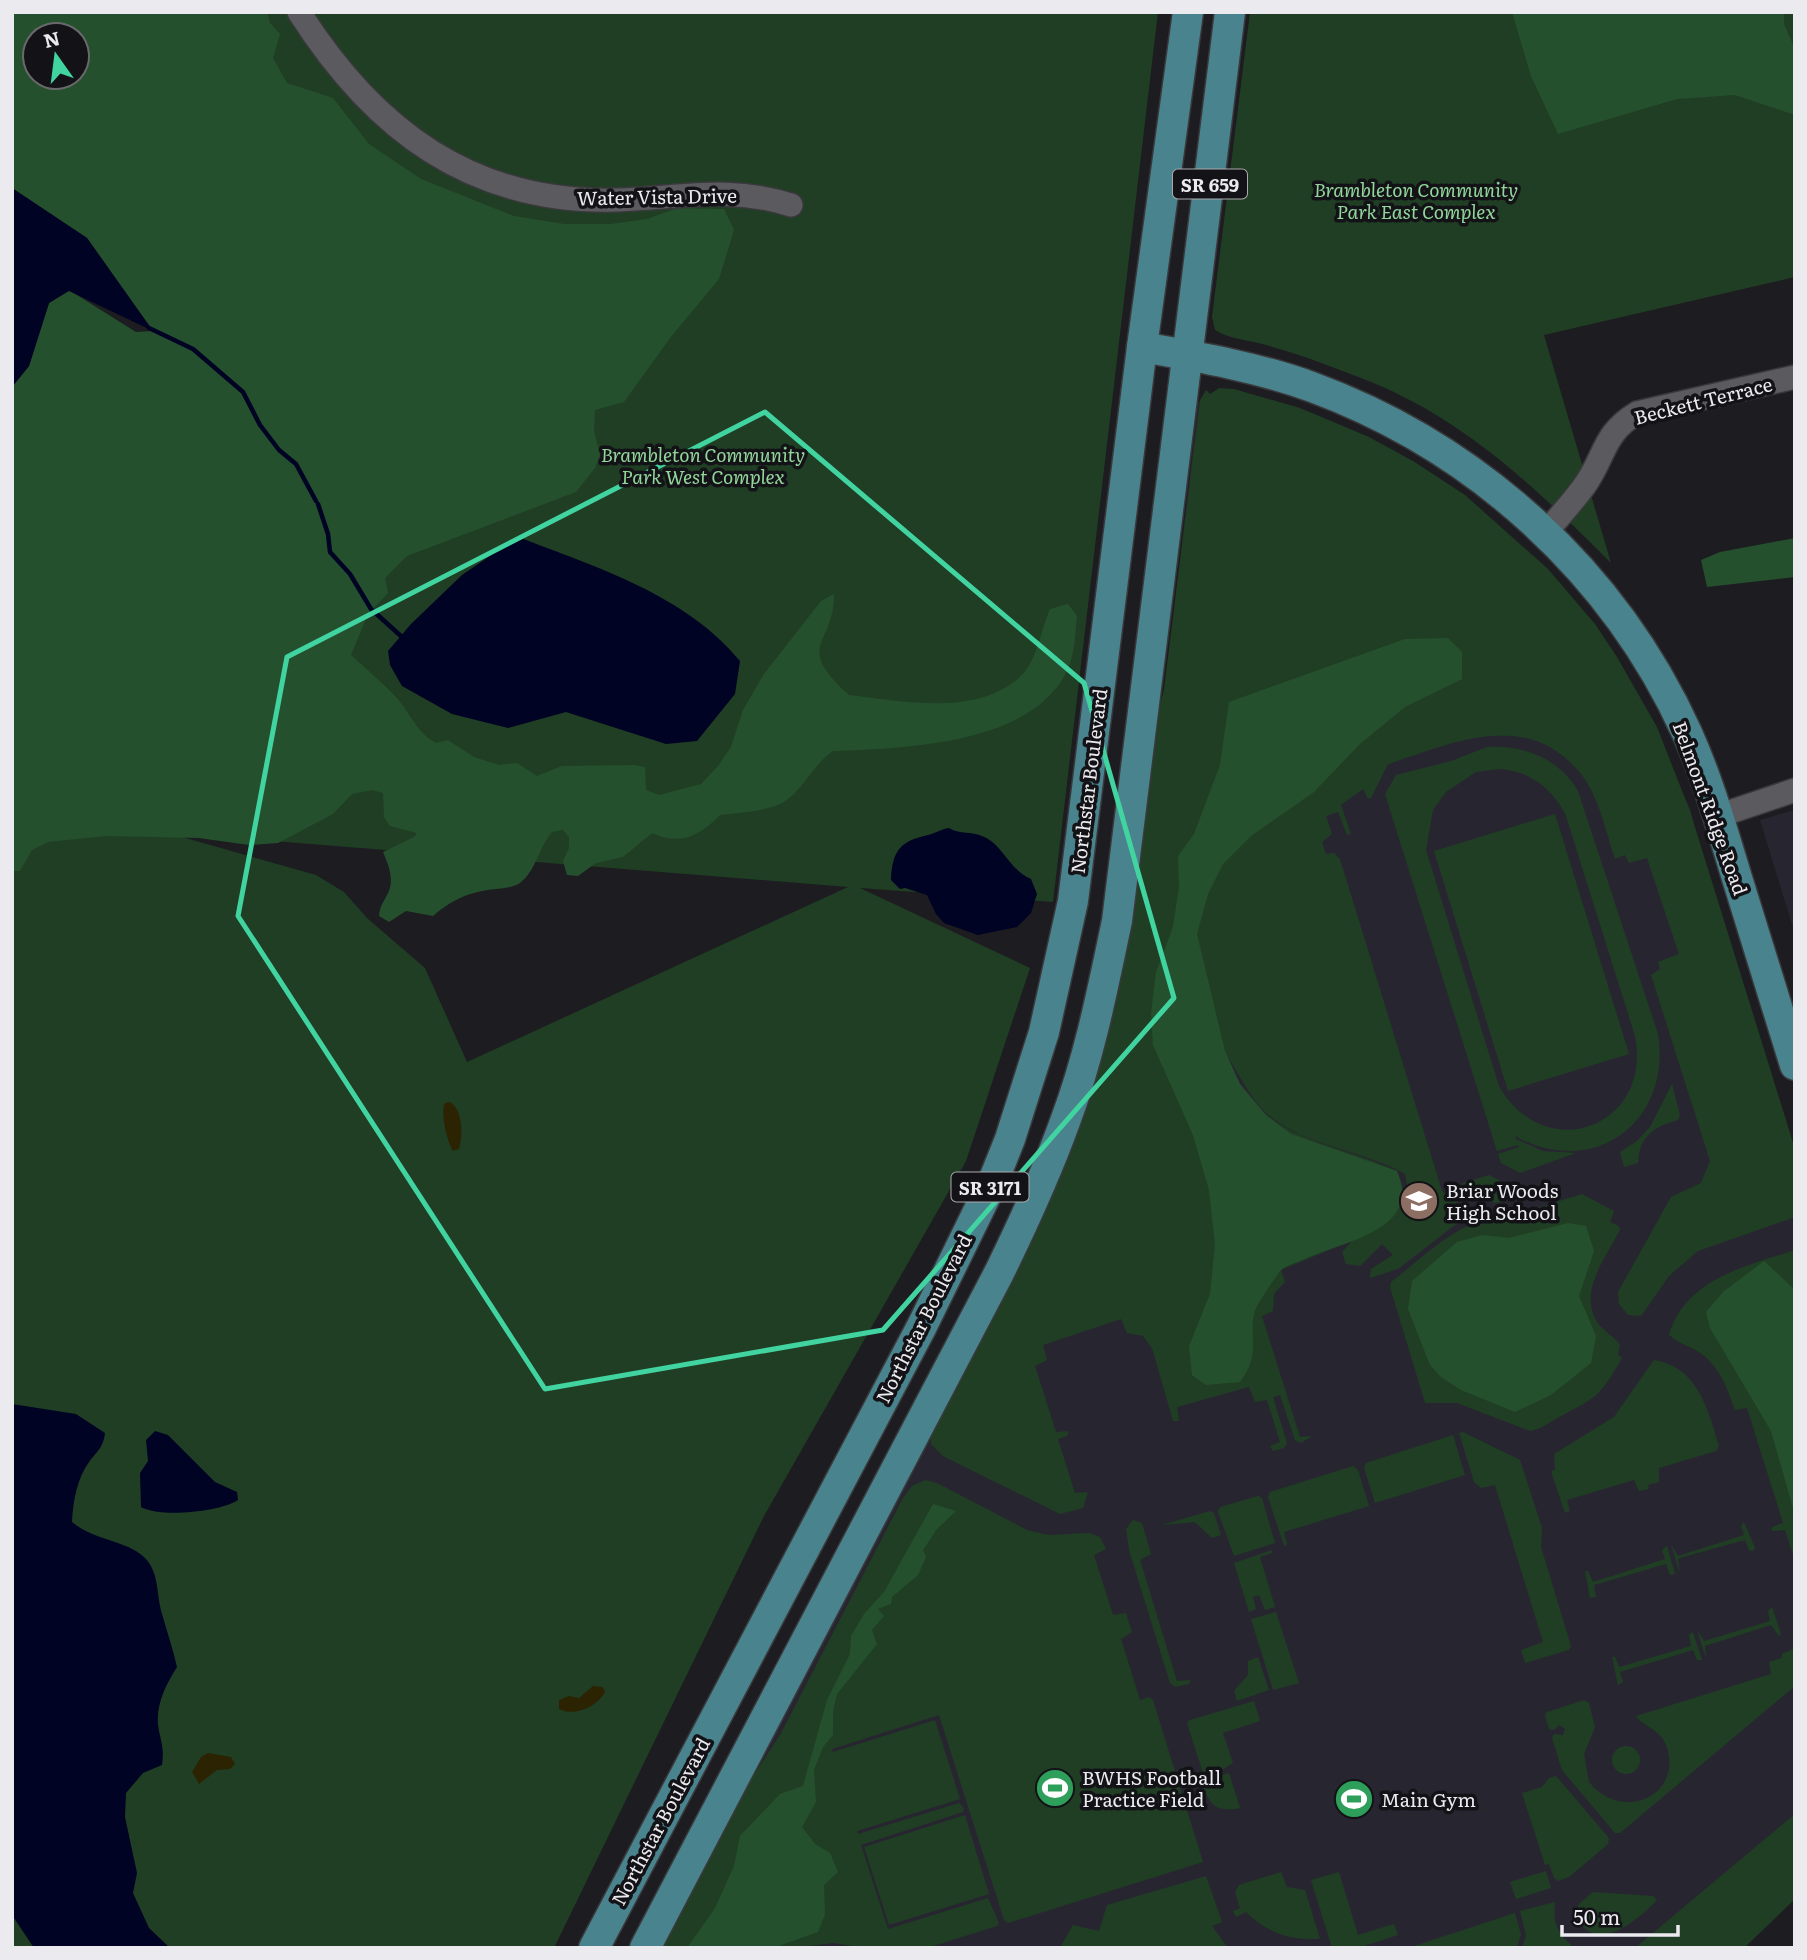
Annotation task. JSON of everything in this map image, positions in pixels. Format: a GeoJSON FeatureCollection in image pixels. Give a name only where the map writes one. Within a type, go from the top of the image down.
{"type":"FeatureCollection","features":[{"type":"Feature","properties":{"kind":"main road","name":"SR 659"},"geometry":{"type":"LineString","coordinates":[[1142,347],[1188,12]]}},
{"type":"Feature","properties":{"kind":"main road","name":"SR 659"},"geometry":{"type":"LineString","coordinates":[[1186,355],[1230,12]]}},
{"type":"Feature","properties":{"kind":"main road","name":"Belmont Ridge Road"},"geometry":{"type":"LineString","coordinates":[[1142,347],[1283,378],[1371,412],[1412,432],[1488,483],[1545,533],[1606,600],[1649,662],[1687,734],[1718,816],[1795,1065]]}},
{"type":"Feature","properties":{"kind":"main road","name":"Northstar Boulevard"},"geometry":{"type":"LineString","coordinates":[[594,1948],[922,1326],[1010,1139],[1044,1032],[1073,901],[1142,347]]}},
{"type":"Feature","properties":{"kind":"main road","name":"SR 3171"},"geometry":{"type":"LineString","coordinates":[[645,1948],[999,1273],[1032,1206],[1067,1118],[1100,1002],[1117,921],[1186,355]]}},
{"type":"Feature","properties":{"kind":"street","name":"Water Vista Drive"},"geometry":{"type":"LineString","coordinates":[[299,12],[333,62],[368,103],[426,149],[485,178],[545,196],[585,200],[728,192],[760,195],[791,205]]}},
{"type":"Feature","properties":{"kind":"street","name":"Beckett Terrace"},"geometry":{"type":"LineString","coordinates":[[1545,533],[1587,483],[1605,443],[1624,421],[1637,413],[1795,377]]}},
{"type":"Feature","properties":{"kind":"street"},"geometry":{"type":"LineString","coordinates":[[1718,816],[1795,790]]}},
{"type":"Feature","properties":{"kind":"highlighted area"},"geometry":{"type":"Polygon","coordinates":[[[765,412],[1084,683],[1174,998],[883,1330],[545,1389],[238,916],[287,657],[765,412]]]}},
{"type":"Feature","properties":{"kind":"shaded area","name":"Briar Woods High School"},"geometry":{"type":"Polygon","coordinates":[[[1227,391],[1634,687],[1691,811],[1695,833],[1795,1157],[1795,1899],[1744,1948],[657,1948],[1025,1245],[1165,691],[1198,402],[1227,391]]]}},
{"type":"Feature","properties":{"kind":"shaded area"},"geometry":{"type":"Polygon","coordinates":[[[1795,810],[1795,934],[1760,820],[1795,810]]]}},
{"type":"Feature","properties":{"kind":"green space","name":"Brambleton Community Park West Complex"},"geometry":{"type":"Polygon","coordinates":[[[12,12],[1158,12],[1053,902],[860,888],[1030,968],[966,1161],[764,1516],[554,1948],[12,1948],[12,835],[175,835],[316,875],[344,892],[367,918],[425,968],[467,1062],[848,887],[12,820],[283,460],[85,91],[91,91],[91,21],[21,21],[12,12]]]}},
{"type":"Feature","properties":{"kind":"green space"},"geometry":{"type":"Polygon","coordinates":[[[12,12],[267,12],[270,23],[280,34],[273,58],[287,83],[333,98],[369,144],[421,179],[514,216],[564,224],[611,224],[647,219],[678,208],[724,209],[734,230],[719,279],[670,338],[624,402],[595,410],[594,431],[600,455],[595,468],[576,492],[407,556],[385,578],[388,593],[368,614],[351,655],[391,691],[419,728],[436,743],[448,740],[474,757],[499,765],[517,763],[537,776],[562,766],[645,767],[646,790],[659,795],[701,784],[731,747],[743,710],[764,674],[821,601],[834,594],[833,611],[819,654],[832,678],[849,695],[937,703],[982,698],[1002,690],[1020,677],[1031,663],[1050,609],[1068,604],[1077,616],[1073,653],[1066,673],[1048,697],[1024,715],[995,729],[928,744],[833,751],[782,803],[756,811],[720,815],[697,833],[681,839],[652,833],[623,857],[596,863],[578,876],[567,875],[563,861],[569,848],[569,837],[563,830],[552,832],[530,872],[520,883],[468,895],[450,903],[433,916],[406,911],[389,922],[379,916],[391,884],[383,852],[417,833],[390,826],[384,817],[383,793],[372,790],[352,794],[333,814],[278,843],[249,845],[199,838],[106,836],[48,842],[32,850],[20,871],[12,871],[12,387],[29,366],[49,303],[69,290],[136,332],[153,331],[87,238],[12,188],[12,12]]]}},
{"type":"Feature","properties":{"kind":"green space","name":"Brambleton Community Park East Complex"},"geometry":{"type":"Polygon","coordinates":[[[1250,12],[1795,12],[1795,277],[1544,335],[1611,563],[1529,484],[1470,437],[1439,417],[1371,382],[1293,353],[1215,330],[1212,317],[1250,12]]]}},
{"type":"Feature","properties":{"kind":"green space"},"geometry":{"type":"Polygon","coordinates":[[[1512,12],[1784,12],[1784,24],[1795,49],[1795,115],[1735,95],[1677,99],[1558,134],[1531,76],[1512,12]]]}},
{"type":"Feature","properties":{"kind":"green space"},"geometry":{"type":"Polygon","coordinates":[[[1219,388],[1234,389],[1300,408],[1369,437],[1413,461],[1465,495],[1548,569],[1595,624],[1657,727],[1690,811],[1795,1149],[1795,1217],[1698,1251],[1669,1276],[1641,1316],[1628,1315],[1619,1304],[1618,1292],[1671,1197],[1701,1183],[1710,1161],[1651,975],[1660,969],[1658,962],[1679,954],[1647,858],[1629,863],[1625,855],[1615,859],[1593,793],[1587,783],[1560,754],[1537,741],[1514,736],[1489,736],[1464,740],[1388,764],[1371,798],[1368,799],[1363,789],[1341,805],[1351,834],[1347,835],[1338,812],[1326,816],[1332,834],[1322,842],[1326,854],[1334,853],[1340,859],[1442,1191],[1477,1214],[1455,1225],[1398,1269],[1370,1278],[1371,1269],[1393,1255],[1382,1244],[1360,1266],[1346,1264],[1342,1252],[1353,1240],[1281,1270],[1285,1282],[1274,1294],[1273,1311],[1262,1316],[1300,1437],[1312,1436],[1301,1443],[1295,1440],[1280,1395],[1273,1397],[1287,1443],[1284,1448],[1273,1451],[1270,1446],[1280,1442],[1267,1400],[1255,1402],[1249,1387],[1177,1407],[1179,1421],[1173,1421],[1152,1348],[1143,1336],[1127,1333],[1121,1319],[1043,1345],[1047,1360],[1035,1366],[1056,1432],[1069,1431],[1067,1436],[1058,1439],[1075,1493],[1088,1492],[1083,1508],[1060,1514],[943,1456],[931,1444],[930,1434],[1044,1204],[1164,689],[1200,400],[1206,390],[1210,394],[1219,388]],[[1227,1056],[1241,1085],[1257,1106],[1276,1122],[1297,1134],[1397,1171],[1404,1192],[1407,1185],[1405,1174],[1372,1159],[1302,1135],[1271,1117],[1252,1096],[1227,1056]]]}},
{"type":"Feature","properties":{"kind":"green space"},"geometry":{"type":"Polygon","coordinates":[[[1795,538],[1795,577],[1707,587],[1701,560],[1720,552],[1795,538]]]}},
{"type":"Feature","properties":{"kind":"green space"},"geometry":{"type":"Polygon","coordinates":[[[1448,638],[1462,652],[1462,679],[1405,707],[1360,744],[1314,792],[1251,836],[1223,864],[1208,894],[1197,934],[1225,1051],[1240,1084],[1267,1116],[1291,1134],[1397,1171],[1402,1192],[1399,1208],[1373,1232],[1281,1270],[1257,1306],[1251,1361],[1240,1382],[1206,1385],[1192,1375],[1189,1346],[1210,1294],[1215,1245],[1209,1190],[1193,1135],[1153,1045],[1151,1013],[1156,972],[1173,927],[1179,887],[1178,856],[1194,834],[1220,765],[1229,702],[1405,639],[1448,638]]]}},
{"type":"Feature","properties":{"kind":"green space"},"geometry":{"type":"Polygon","coordinates":[[[1487,747],[1514,748],[1550,762],[1570,780],[1578,791],[1658,1034],[1659,1065],[1653,1093],[1640,1117],[1621,1134],[1599,1146],[1573,1151],[1544,1148],[1515,1136],[1516,1139],[1543,1151],[1576,1153],[1520,1173],[1501,1163],[1498,1154],[1519,1147],[1518,1145],[1497,1151],[1385,794],[1396,775],[1451,761],[1487,747]],[[1510,770],[1476,772],[1446,792],[1433,810],[1426,850],[1499,1086],[1519,1111],[1542,1125],[1567,1130],[1591,1126],[1612,1113],[1628,1094],[1636,1068],[1635,1036],[1565,813],[1546,788],[1530,777],[1510,770]]]}},
{"type":"Feature","properties":{"kind":"green space"},"geometry":{"type":"Polygon","coordinates":[[[1555,814],[1629,1054],[1508,1091],[1434,851],[1555,814]]]}},
{"type":"Feature","properties":{"kind":"green space"},"geometry":{"type":"Polygon","coordinates":[[[1672,1084],[1680,1115],[1678,1120],[1655,1129],[1641,1146],[1638,1163],[1624,1167],[1620,1152],[1637,1141],[1650,1127],[1672,1084]]]}},
{"type":"Feature","properties":{"kind":"green space"},"geometry":{"type":"Polygon","coordinates":[[[1489,1175],[1526,1197],[1494,1203],[1457,1185],[1489,1175]]]}},
{"type":"Feature","properties":{"kind":"green space"},"geometry":{"type":"Polygon","coordinates":[[[1582,1194],[1614,1211],[1610,1222],[1619,1226],[1620,1230],[1592,1287],[1592,1311],[1597,1322],[1620,1345],[1618,1355],[1622,1358],[1606,1384],[1584,1404],[1530,1431],[1457,1403],[1425,1403],[1390,1287],[1391,1282],[1436,1246],[1474,1223],[1487,1219],[1492,1222],[1582,1194]]]}},
{"type":"Feature","properties":{"kind":"green space"},"geometry":{"type":"Polygon","coordinates":[[[1568,1223],[1586,1226],[1594,1251],[1579,1296],[1596,1336],[1591,1363],[1551,1395],[1515,1412],[1461,1390],[1441,1377],[1430,1365],[1408,1309],[1412,1281],[1457,1242],[1482,1235],[1509,1238],[1568,1223]]]}},
{"type":"Feature","properties":{"kind":"green space"},"geometry":{"type":"Polygon","coordinates":[[[1795,1250],[1795,1561],[1785,1530],[1772,1531],[1772,1527],[1783,1523],[1747,1408],[1735,1410],[1722,1378],[1712,1364],[1699,1352],[1669,1335],[1677,1316],[1703,1288],[1738,1269],[1795,1250]]]}},
{"type":"Feature","properties":{"kind":"green space"},"geometry":{"type":"Polygon","coordinates":[[[1764,1261],[1795,1290],[1795,1515],[1771,1431],[1710,1328],[1706,1312],[1723,1292],[1764,1261]]]}},
{"type":"Feature","properties":{"kind":"green space"},"geometry":{"type":"Polygon","coordinates":[[[1654,1360],[1669,1364],[1691,1381],[1705,1405],[1719,1446],[1716,1451],[1659,1468],[1659,1482],[1648,1485],[1649,1489],[1639,1491],[1634,1480],[1567,1500],[1570,1511],[1565,1513],[1551,1471],[1555,1470],[1554,1454],[1614,1417],[1654,1360]]]}},
{"type":"Feature","properties":{"kind":"green space"},"geometry":{"type":"Polygon","coordinates":[[[1463,1432],[1520,1460],[1542,1528],[1541,1547],[1571,1646],[1569,1650],[1525,1663],[1521,1650],[1543,1642],[1495,1485],[1481,1488],[1474,1482],[1459,1433],[1463,1432]]]}},
{"type":"Feature","properties":{"kind":"green space"},"geometry":{"type":"Polygon","coordinates":[[[1453,1435],[1465,1475],[1375,1503],[1364,1468],[1366,1463],[1453,1435]]]}},
{"type":"Feature","properties":{"kind":"green space"},"geometry":{"type":"Polygon","coordinates":[[[1353,1466],[1358,1470],[1369,1506],[1284,1532],[1287,1545],[1284,1546],[1268,1497],[1270,1492],[1353,1466]]]}},
{"type":"Feature","properties":{"kind":"green space"},"geometry":{"type":"Polygon","coordinates":[[[925,1480],[937,1483],[1027,1530],[1048,1535],[1089,1533],[1100,1537],[1106,1549],[1094,1555],[1113,1615],[1126,1613],[1132,1632],[1121,1639],[1140,1700],[1149,1697],[1153,1700],[1203,1862],[1008,1923],[1004,1920],[939,1715],[832,1749],[833,1752],[935,1720],[960,1799],[857,1831],[858,1834],[959,1803],[964,1808],[963,1812],[861,1845],[888,1929],[988,1898],[999,1923],[997,1926],[927,1948],[866,1948],[833,1943],[793,1948],[657,1948],[748,1784],[780,1735],[903,1498],[912,1486],[925,1480]]]}},
{"type":"Feature","properties":{"kind":"green space"},"geometry":{"type":"Polygon","coordinates":[[[1258,1496],[1262,1498],[1275,1543],[1234,1556],[1218,1512],[1220,1507],[1258,1496]]]}},
{"type":"Feature","properties":{"kind":"green space"},"geometry":{"type":"Polygon","coordinates":[[[933,1504],[956,1511],[937,1529],[923,1550],[926,1557],[918,1575],[892,1597],[891,1604],[878,1609],[884,1616],[872,1630],[877,1644],[837,1694],[833,1711],[833,1735],[823,1747],[814,1770],[816,1802],[802,1827],[815,1844],[830,1853],[838,1872],[824,1885],[825,1914],[818,1932],[773,1948],[687,1948],[715,1908],[734,1866],[740,1836],[780,1794],[803,1786],[827,1700],[850,1654],[851,1636],[864,1614],[884,1592],[933,1504]]]}},
{"type":"Feature","properties":{"kind":"green space"},"geometry":{"type":"Polygon","coordinates":[[[1210,1511],[1214,1513],[1221,1535],[1212,1538],[1195,1522],[1162,1525],[1210,1511]]]}},
{"type":"Feature","properties":{"kind":"green space"},"geometry":{"type":"Polygon","coordinates":[[[1133,1520],[1142,1523],[1151,1554],[1140,1560],[1177,1681],[1191,1680],[1189,1684],[1175,1687],[1170,1683],[1129,1550],[1126,1529],[1133,1520]]]}},
{"type":"Feature","properties":{"kind":"green space"},"geometry":{"type":"Polygon","coordinates":[[[1744,1522],[1755,1548],[1753,1551],[1749,1550],[1745,1540],[1683,1557],[1678,1559],[1680,1573],[1671,1545],[1678,1556],[1744,1535],[1741,1526],[1744,1522]]]}},
{"type":"Feature","properties":{"kind":"green space"},"geometry":{"type":"Polygon","coordinates":[[[1667,1546],[1675,1574],[1670,1575],[1666,1564],[1594,1585],[1596,1597],[1590,1598],[1585,1571],[1588,1571],[1593,1582],[1665,1559],[1662,1550],[1667,1546]]]}},
{"type":"Feature","properties":{"kind":"green space"},"geometry":{"type":"Polygon","coordinates":[[[1272,1550],[1272,1553],[1260,1557],[1275,1607],[1265,1610],[1259,1595],[1253,1597],[1256,1609],[1249,1612],[1234,1563],[1272,1550]]]}},
{"type":"Feature","properties":{"kind":"green space"},"geometry":{"type":"Polygon","coordinates":[[[1772,1607],[1781,1634],[1779,1636],[1771,1625],[1705,1646],[1706,1659],[1697,1630],[1704,1641],[1770,1621],[1768,1611],[1772,1607]]]}},
{"type":"Feature","properties":{"kind":"green space"},"geometry":{"type":"Polygon","coordinates":[[[1276,1612],[1299,1683],[1273,1690],[1251,1619],[1276,1612]]]}},
{"type":"Feature","properties":{"kind":"green space"},"geometry":{"type":"Polygon","coordinates":[[[1693,1632],[1702,1660],[1697,1660],[1693,1650],[1620,1672],[1623,1682],[1618,1685],[1612,1657],[1615,1657],[1619,1667],[1691,1646],[1689,1635],[1693,1632]]]}},
{"type":"Feature","properties":{"kind":"green space"},"geometry":{"type":"Polygon","coordinates":[[[1795,1648],[1795,1686],[1620,1833],[1615,1833],[1562,1770],[1552,1738],[1554,1734],[1563,1735],[1565,1729],[1559,1725],[1554,1730],[1549,1729],[1545,1716],[1547,1712],[1584,1700],[1589,1703],[1595,1727],[1584,1754],[1589,1782],[1603,1795],[1618,1801],[1634,1802],[1648,1798],[1659,1789],[1667,1777],[1670,1762],[1663,1740],[1636,1716],[1771,1674],[1769,1662],[1782,1658],[1782,1654],[1795,1648]]]}},
{"type":"Feature","properties":{"kind":"green space"},"geometry":{"type":"Polygon","coordinates":[[[1258,1657],[1269,1690],[1237,1701],[1234,1691],[1248,1675],[1248,1661],[1258,1657]]]}},
{"type":"Feature","properties":{"kind":"green space"},"geometry":{"type":"Polygon","coordinates":[[[1254,1701],[1260,1721],[1223,1733],[1233,1763],[1222,1770],[1203,1773],[1187,1723],[1254,1701]]]}},
{"type":"Feature","properties":{"kind":"green space"},"geometry":{"type":"Polygon","coordinates":[[[1626,1746],[1636,1750],[1640,1760],[1636,1770],[1626,1774],[1616,1770],[1612,1760],[1616,1750],[1626,1746]]]}},
{"type":"Feature","properties":{"kind":"green space"},"geometry":{"type":"Polygon","coordinates":[[[1229,1773],[1240,1808],[1224,1809],[1214,1805],[1201,1781],[1229,1773]]]}},
{"type":"Feature","properties":{"kind":"green space"},"geometry":{"type":"Polygon","coordinates":[[[1556,1776],[1609,1838],[1608,1844],[1569,1877],[1558,1881],[1554,1878],[1549,1864],[1545,1865],[1522,1793],[1542,1787],[1549,1778],[1556,1776]]]}},
{"type":"Feature","properties":{"kind":"green space"},"geometry":{"type":"Polygon","coordinates":[[[1795,1814],[1795,1899],[1744,1948],[1635,1948],[1795,1814]]]}},
{"type":"Feature","properties":{"kind":"green space"},"geometry":{"type":"Polygon","coordinates":[[[965,1815],[989,1894],[889,1925],[864,1847],[965,1815]]]}},
{"type":"Feature","properties":{"kind":"green space"},"geometry":{"type":"Polygon","coordinates":[[[1546,1871],[1551,1888],[1516,1899],[1510,1882],[1546,1871]]]}},
{"type":"Feature","properties":{"kind":"green space"},"geometry":{"type":"Polygon","coordinates":[[[1281,1872],[1287,1887],[1305,1890],[1320,1939],[1280,1934],[1263,1926],[1246,1912],[1236,1917],[1233,1911],[1240,1908],[1235,1892],[1239,1885],[1281,1872]]]}},
{"type":"Feature","properties":{"kind":"green space"},"geometry":{"type":"Polygon","coordinates":[[[1339,1872],[1358,1935],[1394,1924],[1398,1935],[1358,1948],[1332,1948],[1311,1880],[1339,1872]]]}},
{"type":"Feature","properties":{"kind":"green space"},"geometry":{"type":"Polygon","coordinates":[[[1206,1876],[1222,1922],[1212,1926],[1228,1948],[1060,1948],[1073,1925],[1099,1931],[1107,1905],[1206,1876]]]}},
{"type":"Feature","properties":{"kind":"green space"},"geometry":{"type":"Polygon","coordinates":[[[1593,1892],[1653,1896],[1657,1900],[1638,1917],[1616,1931],[1593,1933],[1584,1927],[1576,1915],[1579,1904],[1593,1892]]]}},
{"type":"Feature","properties":{"kind":"green space"},"geometry":{"type":"Polygon","coordinates":[[[1555,1902],[1557,1927],[1575,1948],[1522,1948],[1526,1935],[1520,1911],[1555,1902]]]}},
{"type":"Feature","properties":{"kind":"green space"},"geometry":{"type":"Polygon","coordinates":[[[1515,1913],[1521,1934],[1517,1948],[1408,1948],[1515,1913]]]}},
{"type":"Feature","properties":{"kind":"sand"},"geometry":{"type":"Polygon","coordinates":[[[450,1102],[460,1117],[461,1130],[459,1149],[453,1151],[443,1113],[445,1103],[450,1102]]]}},
{"type":"Feature","properties":{"kind":"sand"},"geometry":{"type":"Polygon","coordinates":[[[593,1686],[603,1687],[605,1692],[597,1702],[578,1711],[559,1709],[559,1700],[569,1696],[579,1698],[593,1686]]]}},
{"type":"Feature","properties":{"kind":"sand"},"geometry":{"type":"Polygon","coordinates":[[[208,1753],[231,1757],[235,1764],[230,1769],[217,1770],[199,1784],[192,1772],[201,1757],[208,1753]]]}},
{"type":"Feature","properties":{"kind":"water"},"geometry":{"type":"Polygon","coordinates":[[[12,188],[87,238],[153,331],[69,291],[49,303],[29,366],[12,387],[12,188]]]}},
{"type":"Feature","properties":{"kind":"water"},"geometry":{"type":"Polygon","coordinates":[[[518,537],[608,572],[667,601],[694,618],[740,661],[735,694],[697,741],[666,744],[566,712],[508,728],[452,714],[402,686],[390,665],[388,651],[411,624],[462,575],[518,537]]]}},
{"type":"Feature","properties":{"kind":"water"},"geometry":{"type":"Polygon","coordinates":[[[949,828],[989,840],[1017,870],[1031,879],[1037,894],[1031,913],[1017,927],[978,935],[944,923],[936,914],[927,895],[900,889],[891,880],[893,861],[900,848],[911,840],[949,828]]]}},
{"type":"Feature","properties":{"kind":"water"},"geometry":{"type":"Polygon","coordinates":[[[12,1404],[76,1414],[105,1433],[101,1446],[79,1483],[72,1522],[87,1532],[136,1551],[150,1564],[156,1579],[162,1614],[177,1667],[159,1706],[162,1765],[143,1773],[126,1793],[125,1817],[137,1873],[133,1893],[149,1928],[170,1948],[34,1948],[12,1915],[12,1404]]]}},
{"type":"Feature","properties":{"kind":"water"},"geometry":{"type":"Polygon","coordinates":[[[155,1431],[168,1435],[215,1482],[237,1492],[238,1500],[218,1508],[190,1512],[162,1512],[141,1507],[140,1473],[148,1461],[146,1440],[155,1431]]]}},
{"type":"Feature","properties":{"kind":"waterway"},"geometry":{"type":"LineString","coordinates":[[149,328],[193,349],[243,392],[260,425],[279,450],[296,464],[316,501]]}},
{"type":"Feature","properties":{"kind":"waterway"},"geometry":{"type":"LineString","coordinates":[[318,504],[328,534],[330,552],[350,574],[371,609],[402,637]]}},
{"type":"Feature","properties":{"kind":"place","name":"Briar Woods High School"},"geometry":{"type":"Point","coordinates":[1419,1201]}},
{"type":"Feature","properties":{"kind":"place","name":"BWHS Football Practice Field"},"geometry":{"type":"Point","coordinates":[1055,1788]}},
{"type":"Feature","properties":{"kind":"place","name":"Main Gym"},"geometry":{"type":"Point","coordinates":[1354,1799]}}]}
